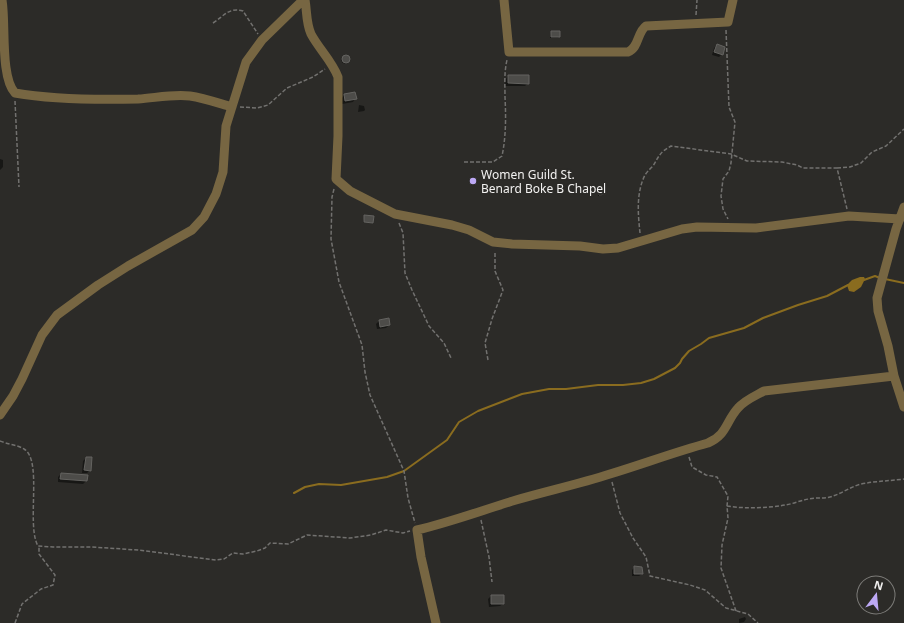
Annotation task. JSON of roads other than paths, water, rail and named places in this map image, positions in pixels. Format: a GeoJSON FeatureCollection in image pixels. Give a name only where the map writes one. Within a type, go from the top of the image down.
{"type":"FeatureCollection","features":[{"type":"Feature","properties":{"kind":"street"},"geometry":{"type":"LineString","coordinates":[[2,0],[4,11],[7,74],[11,88],[15,93],[50,98],[84,99],[190,96],[232,107]]}},
{"type":"Feature","properties":{"kind":"street"},"geometry":{"type":"LineString","coordinates":[[0,414],[13,396],[42,335],[57,315],[104,282],[192,230],[204,217],[216,194],[223,172],[224,132],[246,62],[262,40],[304,0]]}},
{"type":"Feature","properties":{"kind":"street"},"geometry":{"type":"LineString","coordinates":[[304,0],[311,34],[332,65],[338,77],[336,179],[350,191],[395,214],[452,225],[469,230],[493,242],[529,245],[580,246],[603,249],[618,248],[689,228],[756,228],[849,216],[900,219]]}},
{"type":"Feature","properties":{"kind":"street"},"geometry":{"type":"LineString","coordinates":[[504,0],[508,52],[628,52],[632,51],[644,26],[728,22],[733,0]]}},
{"type":"Feature","properties":{"kind":"street"},"geometry":{"type":"LineString","coordinates":[[904,207],[877,298],[878,311],[888,346],[894,376],[904,407]]}},
{"type":"Feature","properties":{"kind":"street"},"geometry":{"type":"LineString","coordinates":[[436,623],[417,530],[610,474],[715,440],[726,428],[729,420],[738,408],[749,399],[764,391],[894,376]]}},
{"type":"Feature","properties":{"kind":"waterway"},"geometry":{"type":"LineString","coordinates":[[864,280],[875,276],[880,278]]}},
{"type":"Feature","properties":{"kind":"waterway"},"geometry":{"type":"LineString","coordinates":[[885,279],[904,283]]}},
{"type":"Feature","properties":{"kind":"waterway"},"geometry":{"type":"LineString","coordinates":[[294,493],[305,487],[319,484],[341,485],[387,477],[404,471],[447,440],[459,422],[478,411],[522,394],[549,389],[641,383],[654,379],[675,368],[689,351],[709,338],[744,328],[763,318],[827,296],[848,285]]}},
{"type":"Feature","properties":{"kind":"place","name":"Women Guild St. Benard Boke B Chapel"},"geometry":{"type":"Point","coordinates":[473,181]}}]}
